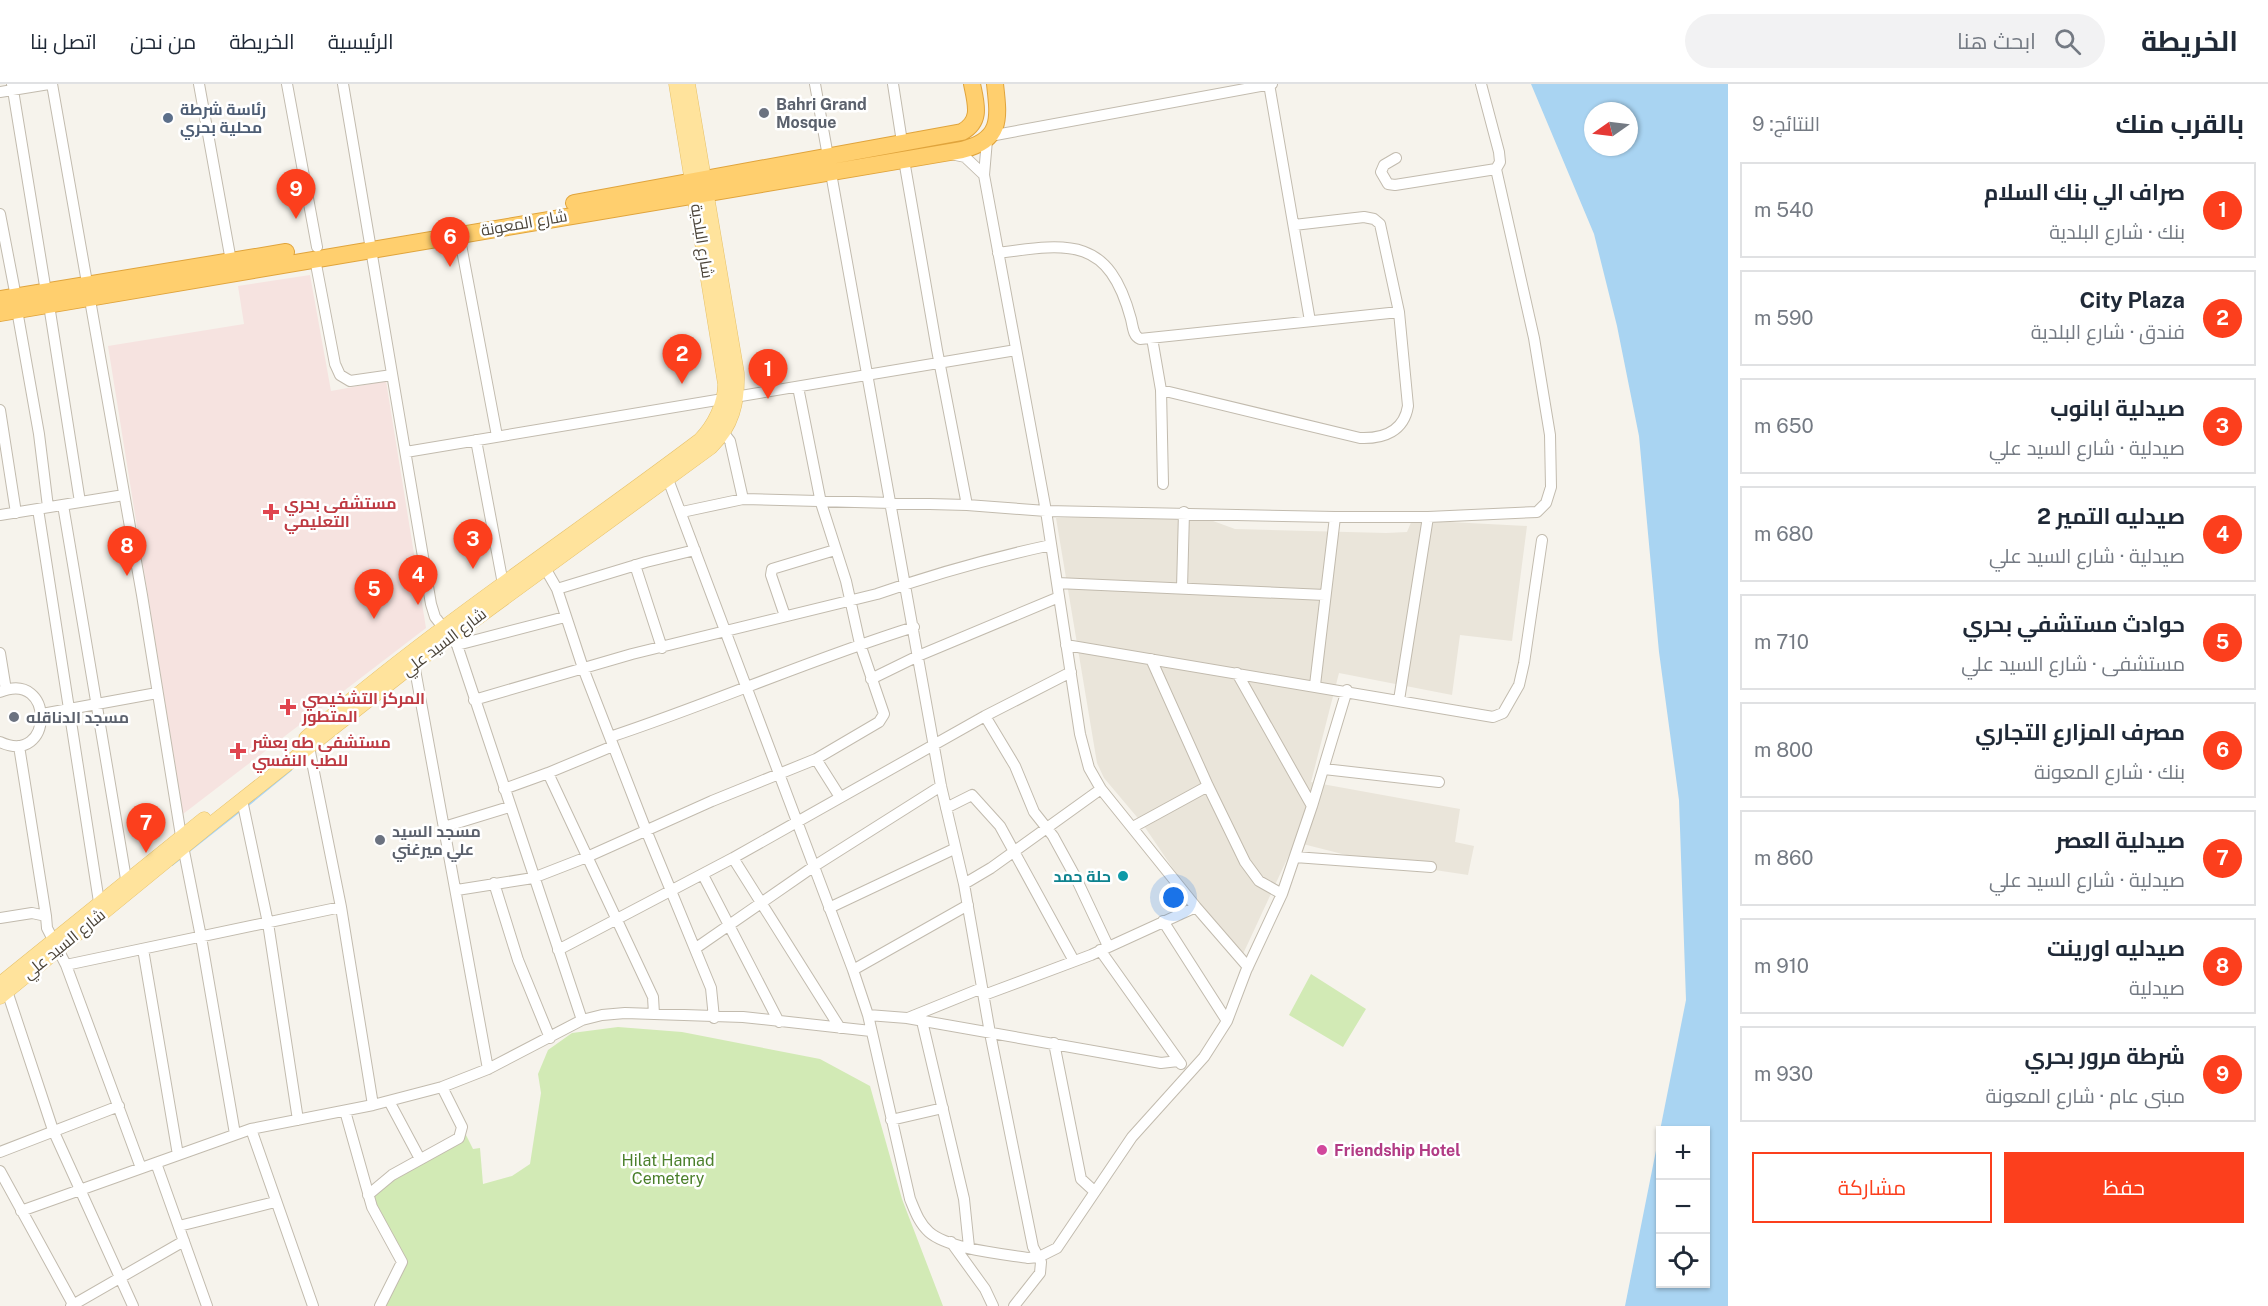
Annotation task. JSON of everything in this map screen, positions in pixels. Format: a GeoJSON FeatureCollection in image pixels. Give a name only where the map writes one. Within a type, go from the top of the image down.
{"type":"FeatureCollection","features":[{"type":"Feature","properties":{"kind":"highway","name":"شارع المعونة"},"geometry":{"type":"LineString","coordinates":[[370,244],[459,234],[829,164],[902,142],[962,132],[971,127],[976,117],[972,84]]}},
{"type":"Feature","properties":{"kind":"highway"},"geometry":{"type":"LineString","coordinates":[[988,138],[998,122],[995,84]]}},
{"type":"Feature","properties":{"kind":"highway","name":"شارع المعونة"},"geometry":{"type":"LineString","coordinates":[[829,164],[904,160],[976,147],[988,138]]}},
{"type":"Feature","properties":{"kind":"highway","name":"شارع المعونة"},"geometry":{"type":"LineString","coordinates":[[0,313],[11,302],[370,244],[517,214],[700,187]]}},
{"type":"Feature","properties":{"kind":"highway","name":"شارع المعونة"},"geometry":{"type":"LineString","coordinates":[[89,291],[231,261],[316,253]]}},
{"type":"Feature","properties":{"kind":"main road","name":"شارع البلدية"},"geometry":{"type":"LineString","coordinates":[[676,84],[700,187]]}},
{"type":"Feature","properties":{"kind":"main road","name":"شارع البلدية"},"geometry":{"type":"LineString","coordinates":[[688,84],[712,267],[725,384],[723,399]]}},
{"type":"Feature","properties":{"kind":"main road","name":"شارع البلدية"},"geometry":{"type":"LineString","coordinates":[[712,267],[737,373],[737,397]]}},
{"type":"Feature","properties":{"kind":"main road"},"geometry":{"type":"LineString","coordinates":[[725,433],[737,397]]}},
{"type":"Feature","properties":{"kind":"main road","name":"شارع السيد علي"},"geometry":{"type":"LineString","coordinates":[[2,987],[308,742],[545,568],[665,473],[700,440],[715,422],[723,399]]}},
{"type":"Feature","properties":{"kind":"main road","name":"شارع السيد علي"},"geometry":{"type":"LineString","coordinates":[[55,945],[126,879],[242,800],[308,742],[345,704],[450,636],[503,584],[665,473],[711,447],[725,433]]}},
{"type":"Feature","properties":{"kind":"street"},"geometry":{"type":"LineString","coordinates":[[0,92],[12,87],[51,84],[89,291],[182,842],[235,1134]]}},
{"type":"Feature","properties":{"kind":"street"},"geometry":{"type":"LineString","coordinates":[[200,84],[231,261]]}},
{"type":"Feature","properties":{"kind":"street"},"geometry":{"type":"LineString","coordinates":[[286,84],[335,363],[340,375],[350,381],[392,375]]}},
{"type":"Feature","properties":{"kind":"street"},"geometry":{"type":"LineString","coordinates":[[343,84],[431,604],[435,617],[450,636],[474,700],[532,878],[582,1020]]}},
{"type":"Feature","properties":{"kind":"street"},"geometry":{"type":"LineString","coordinates":[[815,84],[889,503],[915,627],[941,786],[964,884],[990,1033],[1033,1247],[1039,1257],[1040,1273],[1014,1306]]}},
{"type":"Feature","properties":{"kind":"street"},"geometry":{"type":"LineString","coordinates":[[893,84],[902,142]]}},
{"type":"Feature","properties":{"kind":"street"},"geometry":{"type":"LineString","coordinates":[[1248,967],[1196,907],[1101,789],[1089,768],[1080,734],[1046,511],[984,175],[988,138],[1270,84],[1310,321]]}},
{"type":"Feature","properties":{"kind":"street"},"geometry":{"type":"LineString","coordinates":[[682,512],[743,499],[821,503],[967,505],[1046,511],[1184,512],[1335,517],[1428,517],[1537,512],[1546,503],[1551,487],[1550,435],[1534,339],[1496,169],[1500,162],[1499,152],[1481,84]]}},
{"type":"Feature","properties":{"kind":"street"},"geometry":{"type":"LineString","coordinates":[[12,87],[80,502]]}},
{"type":"Feature","properties":{"kind":"street"},"geometry":{"type":"LineString","coordinates":[[945,152],[965,157],[984,175]]}},
{"type":"Feature","properties":{"kind":"street"},"geometry":{"type":"LineString","coordinates":[[1396,158],[1384,165],[1381,172],[1388,184],[1395,185],[1496,169]]}},
{"type":"Feature","properties":{"kind":"street"},"geometry":{"type":"LineString","coordinates":[[904,160],[967,505]]}},
{"type":"Feature","properties":{"kind":"street"},"geometry":{"type":"LineString","coordinates":[[0,214],[11,302],[39,434],[43,508],[67,710],[99,902]]}},
{"type":"Feature","properties":{"kind":"street"},"geometry":{"type":"LineString","coordinates":[[1161,390],[1359,438],[1375,439],[1388,435],[1406,418],[1408,406],[1399,312],[1380,224],[1374,219],[1364,217],[1294,225]]}},
{"type":"Feature","properties":{"kind":"street"},"geometry":{"type":"LineString","coordinates":[[459,234],[497,436]]}},
{"type":"Feature","properties":{"kind":"street"},"geometry":{"type":"LineString","coordinates":[[998,253],[1048,246],[1086,251],[1100,260],[1113,276],[1123,295],[1137,338],[1399,312]]}},
{"type":"Feature","properties":{"kind":"street"},"geometry":{"type":"LineString","coordinates":[[1152,338],[1161,390],[1163,484]]}},
{"type":"Feature","properties":{"kind":"street"},"geometry":{"type":"LineString","coordinates":[[406,452],[1016,350]]}},
{"type":"Feature","properties":{"kind":"street"},"geometry":{"type":"LineString","coordinates":[[457,890],[532,878],[587,857],[816,759],[879,722],[884,714],[871,679],[821,503],[798,387]]}},
{"type":"Feature","properties":{"kind":"street"},"geometry":{"type":"LineString","coordinates":[[0,410],[16,513]]}},
{"type":"Feature","properties":{"kind":"street"},"geometry":{"type":"LineString","coordinates":[[715,422],[730,441],[743,499]]}},
{"type":"Feature","properties":{"kind":"street"},"geometry":{"type":"LineString","coordinates":[[476,440],[503,584]]}},
{"type":"Feature","properties":{"kind":"street"},"geometry":{"type":"LineString","coordinates":[[665,473],[682,512],[725,632],[748,686],[853,970],[868,1015],[910,1199],[916,1214],[930,1233],[951,1242],[1006,1255],[1039,1257],[1057,1248],[1064,1241],[1094,1191],[1132,1137],[1212,1046],[1227,1021],[1248,967],[1282,894],[1324,769],[1347,690]]}},
{"type":"Feature","properties":{"kind":"street"},"geometry":{"type":"LineString","coordinates":[[0,515],[124,495]]}},
{"type":"Feature","properties":{"kind":"street"},"geometry":{"type":"LineString","coordinates":[[63,505],[126,879]]}},
{"type":"Feature","properties":{"kind":"street"},"geometry":{"type":"LineString","coordinates":[[1182,588],[1184,512]]}},
{"type":"Feature","properties":{"kind":"street"},"geometry":{"type":"LineString","coordinates":[[1315,685],[1335,517]]}},
{"type":"Feature","properties":{"kind":"street"},"geometry":{"type":"LineString","coordinates":[[1399,700],[1428,517]]}},
{"type":"Feature","properties":{"kind":"street"},"geometry":{"type":"LineString","coordinates":[[1066,645],[1347,690],[1483,717],[1503,713],[1519,685],[1524,663],[1542,540]]}},
{"type":"Feature","properties":{"kind":"street"},"geometry":{"type":"LineString","coordinates":[[474,700],[583,668],[877,594],[905,582],[987,559],[1051,545]]}},
{"type":"Feature","properties":{"kind":"street"},"geometry":{"type":"LineString","coordinates":[[556,589],[695,550]]}},
{"type":"Feature","properties":{"kind":"street"},"geometry":{"type":"LineString","coordinates":[[785,616],[771,575],[772,568],[835,550]]}},
{"type":"Feature","properties":{"kind":"street"},"geometry":{"type":"LineString","coordinates":[[635,565],[662,648]]}},
{"type":"Feature","properties":{"kind":"street"},"geometry":{"type":"LineString","coordinates":[[545,568],[556,589],[583,668],[646,830],[696,948],[711,988],[714,1017]]}},
{"type":"Feature","properties":{"kind":"street"},"geometry":{"type":"LineString","coordinates":[[1057,583],[1325,595]]}},
{"type":"Feature","properties":{"kind":"street"},"geometry":{"type":"LineString","coordinates":[[871,679],[918,656],[1059,597]]}},
{"type":"Feature","properties":{"kind":"street"},"geometry":{"type":"LineString","coordinates":[[450,636],[565,618]]}},
{"type":"Feature","properties":{"kind":"street"},"geometry":{"type":"LineString","coordinates":[[504,789],[548,773],[612,741],[748,686],[861,644],[915,627]]}},
{"type":"Feature","properties":{"kind":"street"},"geometry":{"type":"LineString","coordinates":[[0,653],[3,691],[15,689],[30,694],[40,706],[42,714],[40,731],[27,743],[19,746],[0,742]]}},
{"type":"Feature","properties":{"kind":"street"},"geometry":{"type":"LineString","coordinates":[[1151,659],[1208,786],[1252,874],[1259,881],[1282,894]]}},
{"type":"Feature","properties":{"kind":"street"},"geometry":{"type":"LineString","coordinates":[[414,663],[488,1069]]}},
{"type":"Feature","properties":{"kind":"street"},"geometry":{"type":"LineString","coordinates":[[558,950],[703,875],[985,716],[1071,672]]}},
{"type":"Feature","properties":{"kind":"street"},"geometry":{"type":"LineString","coordinates":[[1237,673],[1312,806]]}},
{"type":"Feature","properties":{"kind":"street"},"geometry":{"type":"LineString","coordinates":[[42,714],[157,693]]}},
{"type":"Feature","properties":{"kind":"street"},"geometry":{"type":"LineString","coordinates":[[985,716],[1015,766],[1034,812],[1076,878],[1104,948],[1178,1061],[1189,1073]]}},
{"type":"Feature","properties":{"kind":"street"},"geometry":{"type":"LineString","coordinates":[[308,742],[341,907],[373,1105]]}},
{"type":"Feature","properties":{"kind":"street"},"geometry":{"type":"LineString","coordinates":[[19,746],[46,916],[55,945],[66,965],[141,1168]]}},
{"type":"Feature","properties":{"kind":"street"},"geometry":{"type":"LineString","coordinates":[[816,759],[840,797]]}},
{"type":"Feature","properties":{"kind":"street"},"geometry":{"type":"LineString","coordinates":[[1324,769],[1439,782]]}},
{"type":"Feature","properties":{"kind":"street"},"geometry":{"type":"LineString","coordinates":[[548,773],[653,997],[654,1014]]}},
{"type":"Feature","properties":{"kind":"street"},"geometry":{"type":"LineString","coordinates":[[696,948],[813,867],[941,786]]}},
{"type":"Feature","properties":{"kind":"street"},"geometry":{"type":"LineString","coordinates":[[1133,827],[1208,786]]}},
{"type":"Feature","properties":{"kind":"street"},"geometry":{"type":"LineString","coordinates":[[964,884],[1015,851],[1045,827],[1101,789]]}},
{"type":"Feature","properties":{"kind":"street"},"geometry":{"type":"LineString","coordinates":[[946,808],[972,795],[1000,826],[1074,961]]}},
{"type":"Feature","properties":{"kind":"street"},"geometry":{"type":"LineString","coordinates":[[242,800],[267,923],[298,1120]]}},
{"type":"Feature","properties":{"kind":"street"},"geometry":{"type":"LineString","coordinates":[[444,827],[509,807]]}},
{"type":"Feature","properties":{"kind":"street"},"geometry":{"type":"LineString","coordinates":[[829,908],[954,849]]}},
{"type":"Feature","properties":{"kind":"street"},"geometry":{"type":"LineString","coordinates":[[1295,857],[1431,867]]}},
{"type":"Feature","properties":{"kind":"street"},"geometry":{"type":"LineString","coordinates":[[733,858],[840,1028]]}},
{"type":"Feature","properties":{"kind":"street"},"geometry":{"type":"LineString","coordinates":[[703,875],[779,1022]]}},
{"type":"Feature","properties":{"kind":"street"},"geometry":{"type":"LineString","coordinates":[[494,883],[518,960],[550,1038]]}},
{"type":"Feature","properties":{"kind":"street"},"geometry":{"type":"LineString","coordinates":[[853,970],[968,905]]}},
{"type":"Feature","properties":{"kind":"street"},"geometry":{"type":"LineString","coordinates":[[66,965],[341,907]]}},
{"type":"Feature","properties":{"kind":"street"},"geometry":{"type":"LineString","coordinates":[[908,1018],[1074,961],[1196,907]]}},
{"type":"Feature","properties":{"kind":"street"},"geometry":{"type":"LineString","coordinates":[[0,918],[32,913],[46,916]]}},
{"type":"Feature","properties":{"kind":"street"},"geometry":{"type":"LineString","coordinates":[[1163,921],[1227,1021]]}},
{"type":"Feature","properties":{"kind":"street"},"geometry":{"type":"LineString","coordinates":[[143,948],[178,1155]]}},
{"type":"Feature","properties":{"kind":"street"},"geometry":{"type":"LineString","coordinates":[[2,987],[53,1130],[133,1306]]}},
{"type":"Feature","properties":{"kind":"street"},"geometry":{"type":"LineString","coordinates":[[21,1211],[251,1129],[373,1105],[442,1087],[488,1069],[582,1020],[602,1015],[743,1017],[871,1031]]}},
{"type":"Feature","properties":{"kind":"street"},"geometry":{"type":"LineString","coordinates":[[868,1015],[908,1018],[1161,1063],[1178,1061]]}},
{"type":"Feature","properties":{"kind":"street"},"geometry":{"type":"LineString","coordinates":[[922,1021],[944,1107],[967,1214],[969,1247]]}},
{"type":"Feature","properties":{"kind":"street"},"geometry":{"type":"LineString","coordinates":[[1054,1043],[1081,1179],[1094,1191]]}},
{"type":"Feature","properties":{"kind":"street"},"geometry":{"type":"LineString","coordinates":[[369,1195],[392,1175],[459,1138],[462,1133],[442,1087]]}},
{"type":"Feature","properties":{"kind":"street"},"geometry":{"type":"LineString","coordinates":[[389,1101],[420,1159]]}},
{"type":"Feature","properties":{"kind":"street"},"geometry":{"type":"LineString","coordinates":[[0,1152],[119,1106]]}},
{"type":"Feature","properties":{"kind":"street"},"geometry":{"type":"LineString","coordinates":[[891,1120],[944,1107]]}},
{"type":"Feature","properties":{"kind":"street"},"geometry":{"type":"LineString","coordinates":[[345,1111],[372,1207],[402,1262],[380,1306]]}},
{"type":"Feature","properties":{"kind":"street"},"geometry":{"type":"LineString","coordinates":[[251,1129],[313,1306]]}},
{"type":"Feature","properties":{"kind":"street"},"geometry":{"type":"LineString","coordinates":[[156,1162],[207,1306]]}},
{"type":"Feature","properties":{"kind":"street"},"geometry":{"type":"LineString","coordinates":[[0,1171],[73,1306],[184,1241]]}},
{"type":"Feature","properties":{"kind":"street"},"geometry":{"type":"LineString","coordinates":[[179,1226],[275,1202]]}},
{"type":"Feature","properties":{"kind":"street"},"geometry":{"type":"LineString","coordinates":[[951,1242],[985,1289],[993,1306]]}},
{"type":"Feature","properties":{"kind":"shaded area","name":"مستشفى بحري التعليمي"},"geometry":{"type":"Polygon","coordinates":[[[310,275],[331,391],[386,381],[426,628],[183,814],[108,346],[244,324],[238,286],[310,275]]]}},
{"type":"Feature","properties":{"kind":"shaded area"},"geometry":{"type":"Polygon","coordinates":[[[1202,517],[1235,529],[1407,532],[1412,520],[1527,526],[1512,641],[1460,635],[1452,695],[1339,673],[1311,782],[1460,809],[1455,842],[1474,846],[1468,875],[1362,859],[1295,842],[1243,954],[1189,892],[1142,823],[1104,778],[1097,763],[1056,518],[1202,517]]]}},
{"type":"Feature","properties":{"kind":"green space"},"geometry":{"type":"Polygon","coordinates":[[[1311,974],[1366,1009],[1343,1047],[1289,1015],[1311,974]]]}},
{"type":"Feature","properties":{"kind":"green space","name":"Hilat Hamad Cemetery"},"geometry":{"type":"Polygon","coordinates":[[[618,1027],[682,1032],[820,1059],[870,1086],[902,1199],[943,1306],[378,1306],[405,1262],[371,1199],[373,1185],[408,1162],[465,1133],[473,1149],[480,1148],[483,1184],[512,1176],[530,1164],[541,1093],[538,1074],[548,1050],[572,1033],[618,1027]]]}},
{"type":"Feature","properties":{"kind":"water"},"geometry":{"type":"Polygon","coordinates":[[[1531,84],[1728,84],[1728,1306],[1625,1306],[1656,1150],[1656,1288],[1710,1288],[1710,1126],[1661,1126],[1686,1000],[1679,800],[1659,652],[1639,436],[1617,326],[1594,234],[1531,84]]]}},
{"type":"Feature","properties":{"kind":"waterway"},"geometry":{"type":"LineString","coordinates":[[247,806],[291,770]]}},
{"type":"Feature","properties":{"kind":"waterway"},"geometry":{"type":"LineString","coordinates":[[188,852],[240,811]]}},
{"type":"Feature","properties":{"kind":"waterway"},"geometry":{"type":"LineString","coordinates":[[172,865],[181,858]]}},
{"type":"Feature","properties":{"kind":"place","name":"Bahri Grand Mosque"},"geometry":{"type":"Point","coordinates":[764,113]}},
{"type":"Feature","properties":{"kind":"place","name":"رئاسة شرطة محلية بحري"},"geometry":{"type":"Point","coordinates":[168,118]}},
{"type":"Feature","properties":{"kind":"place","name":"شرطة مرور بحري"},"geometry":{"type":"Point","coordinates":[296,219]}},
{"type":"Feature","properties":{"kind":"place","name":"مصرف المزارع التجاري"},"geometry":{"type":"Point","coordinates":[450,267]}},
{"type":"Feature","properties":{"kind":"place","name":"City Plaza"},"geometry":{"type":"Point","coordinates":[682,384]}},
{"type":"Feature","properties":{"kind":"place","name":"صراف الي بنك السلام"},"geometry":{"type":"Point","coordinates":[768,399]}},
{"type":"Feature","properties":{"kind":"place","name":"مستشفى بحري التعليمي"},"geometry":{"type":"Point","coordinates":[271,512]}},
{"type":"Feature","properties":{"kind":"place","name":"صيدلية ابانوب"},"geometry":{"type":"Point","coordinates":[473,569]}},
{"type":"Feature","properties":{"kind":"place","name":"صيدليه اورينت"},"geometry":{"type":"Point","coordinates":[127,576]}},
{"type":"Feature","properties":{"kind":"place","name":"صيدليه التمير 2"},"geometry":{"type":"Point","coordinates":[418,605]}},
{"type":"Feature","properties":{"kind":"place","name":"حوادث مستشفي بحري"},"geometry":{"type":"Point","coordinates":[374,619]}},
{"type":"Feature","properties":{"kind":"place","name":"المركز التشخيصي المتطور"},"geometry":{"type":"Point","coordinates":[288,707]}},
{"type":"Feature","properties":{"kind":"place","name":"مسجد الدناقله"},"geometry":{"type":"Point","coordinates":[14,717]}},
{"type":"Feature","properties":{"kind":"place","name":"مستشفى طه بعشر للطب النفسي"},"geometry":{"type":"Point","coordinates":[238,751]}},
{"type":"Feature","properties":{"kind":"place","name":"مسجد السيد علي ميرغني"},"geometry":{"type":"Point","coordinates":[380,840]}},
{"type":"Feature","properties":{"kind":"place","name":"صيدلية العصر"},"geometry":{"type":"Point","coordinates":[146,853]}},
{"type":"Feature","properties":{"kind":"place","name":"حلة حمد"},"geometry":{"type":"Point","coordinates":[1123,876]}},
{"type":"Feature","properties":{"kind":"place","name":"Friendship Hotel"},"geometry":{"type":"Point","coordinates":[1322,1150]}}]}
